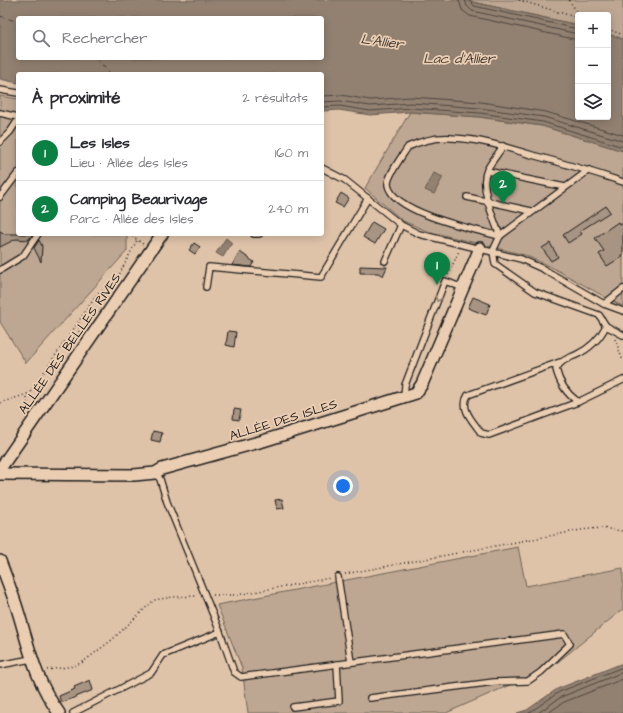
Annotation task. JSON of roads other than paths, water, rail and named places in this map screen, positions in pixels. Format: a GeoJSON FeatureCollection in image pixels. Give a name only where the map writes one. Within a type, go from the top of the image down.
{"type":"FeatureCollection","features":[{"type":"Feature","properties":{"kind":"street","name":"ALLÉE DES BELLES RIVES"},"geometry":{"type":"LineString","coordinates":[[0,469],[161,236]]}},
{"type":"Feature","properties":{"kind":"street","name":"ALLÉE DES ISLES"},"geometry":{"type":"LineString","coordinates":[[0,474],[134,475],[155,472],[263,441],[416,393],[422,384],[480,248]]}},
{"type":"Feature","properties":{"kind":"street"},"geometry":{"type":"LineString","coordinates":[[0,561],[16,605],[31,659],[48,699],[59,713]]}},
{"type":"Feature","properties":{"kind":"lane"},"geometry":{"type":"LineString","coordinates":[[0,90],[16,94]]}},
{"type":"Feature","properties":{"kind":"lane"},"geometry":{"type":"LineString","coordinates":[[0,113],[16,118]]}},
{"type":"Feature","properties":{"kind":"lane"},"geometry":{"type":"LineString","coordinates":[[0,142],[10,132],[16,122]]}},
{"type":"Feature","properties":{"kind":"lane"},"geometry":{"type":"LineString","coordinates":[[500,236],[438,220],[407,206],[391,193],[388,184],[389,177],[408,147],[418,142],[451,138],[503,146],[589,170],[623,182]]}},
{"type":"Feature","properties":{"kind":"lane"},"geometry":{"type":"LineString","coordinates":[[500,236],[488,201],[484,182],[487,171],[503,146]]}},
{"type":"Feature","properties":{"kind":"lane"},"geometry":{"type":"LineString","coordinates":[[324,169],[345,180],[401,225],[430,238],[463,244],[521,259],[543,269],[604,304],[623,311]]}},
{"type":"Feature","properties":{"kind":"lane"},"geometry":{"type":"LineString","coordinates":[[589,170],[531,211],[500,236],[493,251],[495,264],[536,292],[599,315],[606,326],[623,334]]}},
{"type":"Feature","properties":{"kind":"lane"},"geometry":{"type":"LineString","coordinates":[[487,171],[565,187]]}},
{"type":"Feature","properties":{"kind":"lane"},"geometry":{"type":"LineString","coordinates":[[0,197],[16,176]]}},
{"type":"Feature","properties":{"kind":"lane"},"geometry":{"type":"LineString","coordinates":[[467,196],[531,211]]}},
{"type":"Feature","properties":{"kind":"lane"},"geometry":{"type":"LineString","coordinates":[[206,287],[208,267],[321,277],[368,198]]}},
{"type":"Feature","properties":{"kind":"lane"},"geometry":{"type":"LineString","coordinates":[[385,261],[401,225]]}},
{"type":"Feature","properties":{"kind":"lane"},"geometry":{"type":"LineString","coordinates":[[0,270],[23,256],[37,236]]}},
{"type":"Feature","properties":{"kind":"lane"},"geometry":{"type":"LineString","coordinates":[[404,397],[405,384],[445,281],[463,288]]}},
{"type":"Feature","properties":{"kind":"lane"},"geometry":{"type":"LineString","coordinates":[[604,304],[620,295],[623,289]]}},
{"type":"Feature","properties":{"kind":"lane"},"geometry":{"type":"LineString","coordinates":[[606,326],[601,336],[578,354],[560,362],[468,395],[465,400],[465,408],[481,433],[489,435],[578,402],[623,380]]}},
{"type":"Feature","properties":{"kind":"lane"},"geometry":{"type":"LineString","coordinates":[[560,362],[556,369],[558,378],[571,397],[578,402]]}},
{"type":"Feature","properties":{"kind":"lane"},"geometry":{"type":"LineString","coordinates":[[155,472],[160,479],[167,502],[206,596],[234,672],[241,677],[564,634],[570,644],[541,672],[528,681],[494,682],[370,698]]}},
{"type":"Feature","properties":{"kind":"lane"},"geometry":{"type":"LineString","coordinates":[[338,577],[352,662]]}},
{"type":"Feature","properties":{"kind":"lane"},"geometry":{"type":"LineString","coordinates":[[73,713],[151,673],[163,656],[220,632]]}},
{"type":"Feature","properties":{"kind":"lane"},"geometry":{"type":"LineString","coordinates":[[0,664],[31,659]]}},
{"type":"Feature","properties":{"kind":"lane"},"geometry":{"type":"LineString","coordinates":[[293,707],[339,701],[337,664]]}},
{"type":"Feature","properties":{"kind":"water","name":"Lac d'Allier"},"geometry":{"type":"Polygon","coordinates":[[[0,0],[463,0],[575,24],[575,120],[611,120],[611,35],[623,39],[623,151],[542,126],[479,117],[410,112],[370,115],[339,110],[324,111],[324,72],[16,72],[16,83],[0,79],[0,0]]]}},
{"type":"Feature","properties":{"kind":"water"},"geometry":{"type":"Polygon","coordinates":[[[434,173],[443,177],[434,194],[425,190],[434,173]]]}},
{"type":"Feature","properties":{"kind":"water"},"geometry":{"type":"Polygon","coordinates":[[[226,238],[232,243],[223,257],[216,253],[226,238]]]}},
{"type":"Feature","properties":{"kind":"water"},"geometry":{"type":"Polygon","coordinates":[[[623,663],[623,713],[517,713],[527,710],[557,689],[623,663]]]}},
{"type":"Feature","properties":{"kind":"place","name":"Camping Beaurivage"},"geometry":{"type":"Point","coordinates":[503,204]}},
{"type":"Feature","properties":{"kind":"place","name":"Les Isles"},"geometry":{"type":"Point","coordinates":[437,285]}},
{"type":"Feature","properties":{"kind":"water label","name":"L'Allier"},"geometry":{"type":"Point","coordinates":[382,41]}}]}
